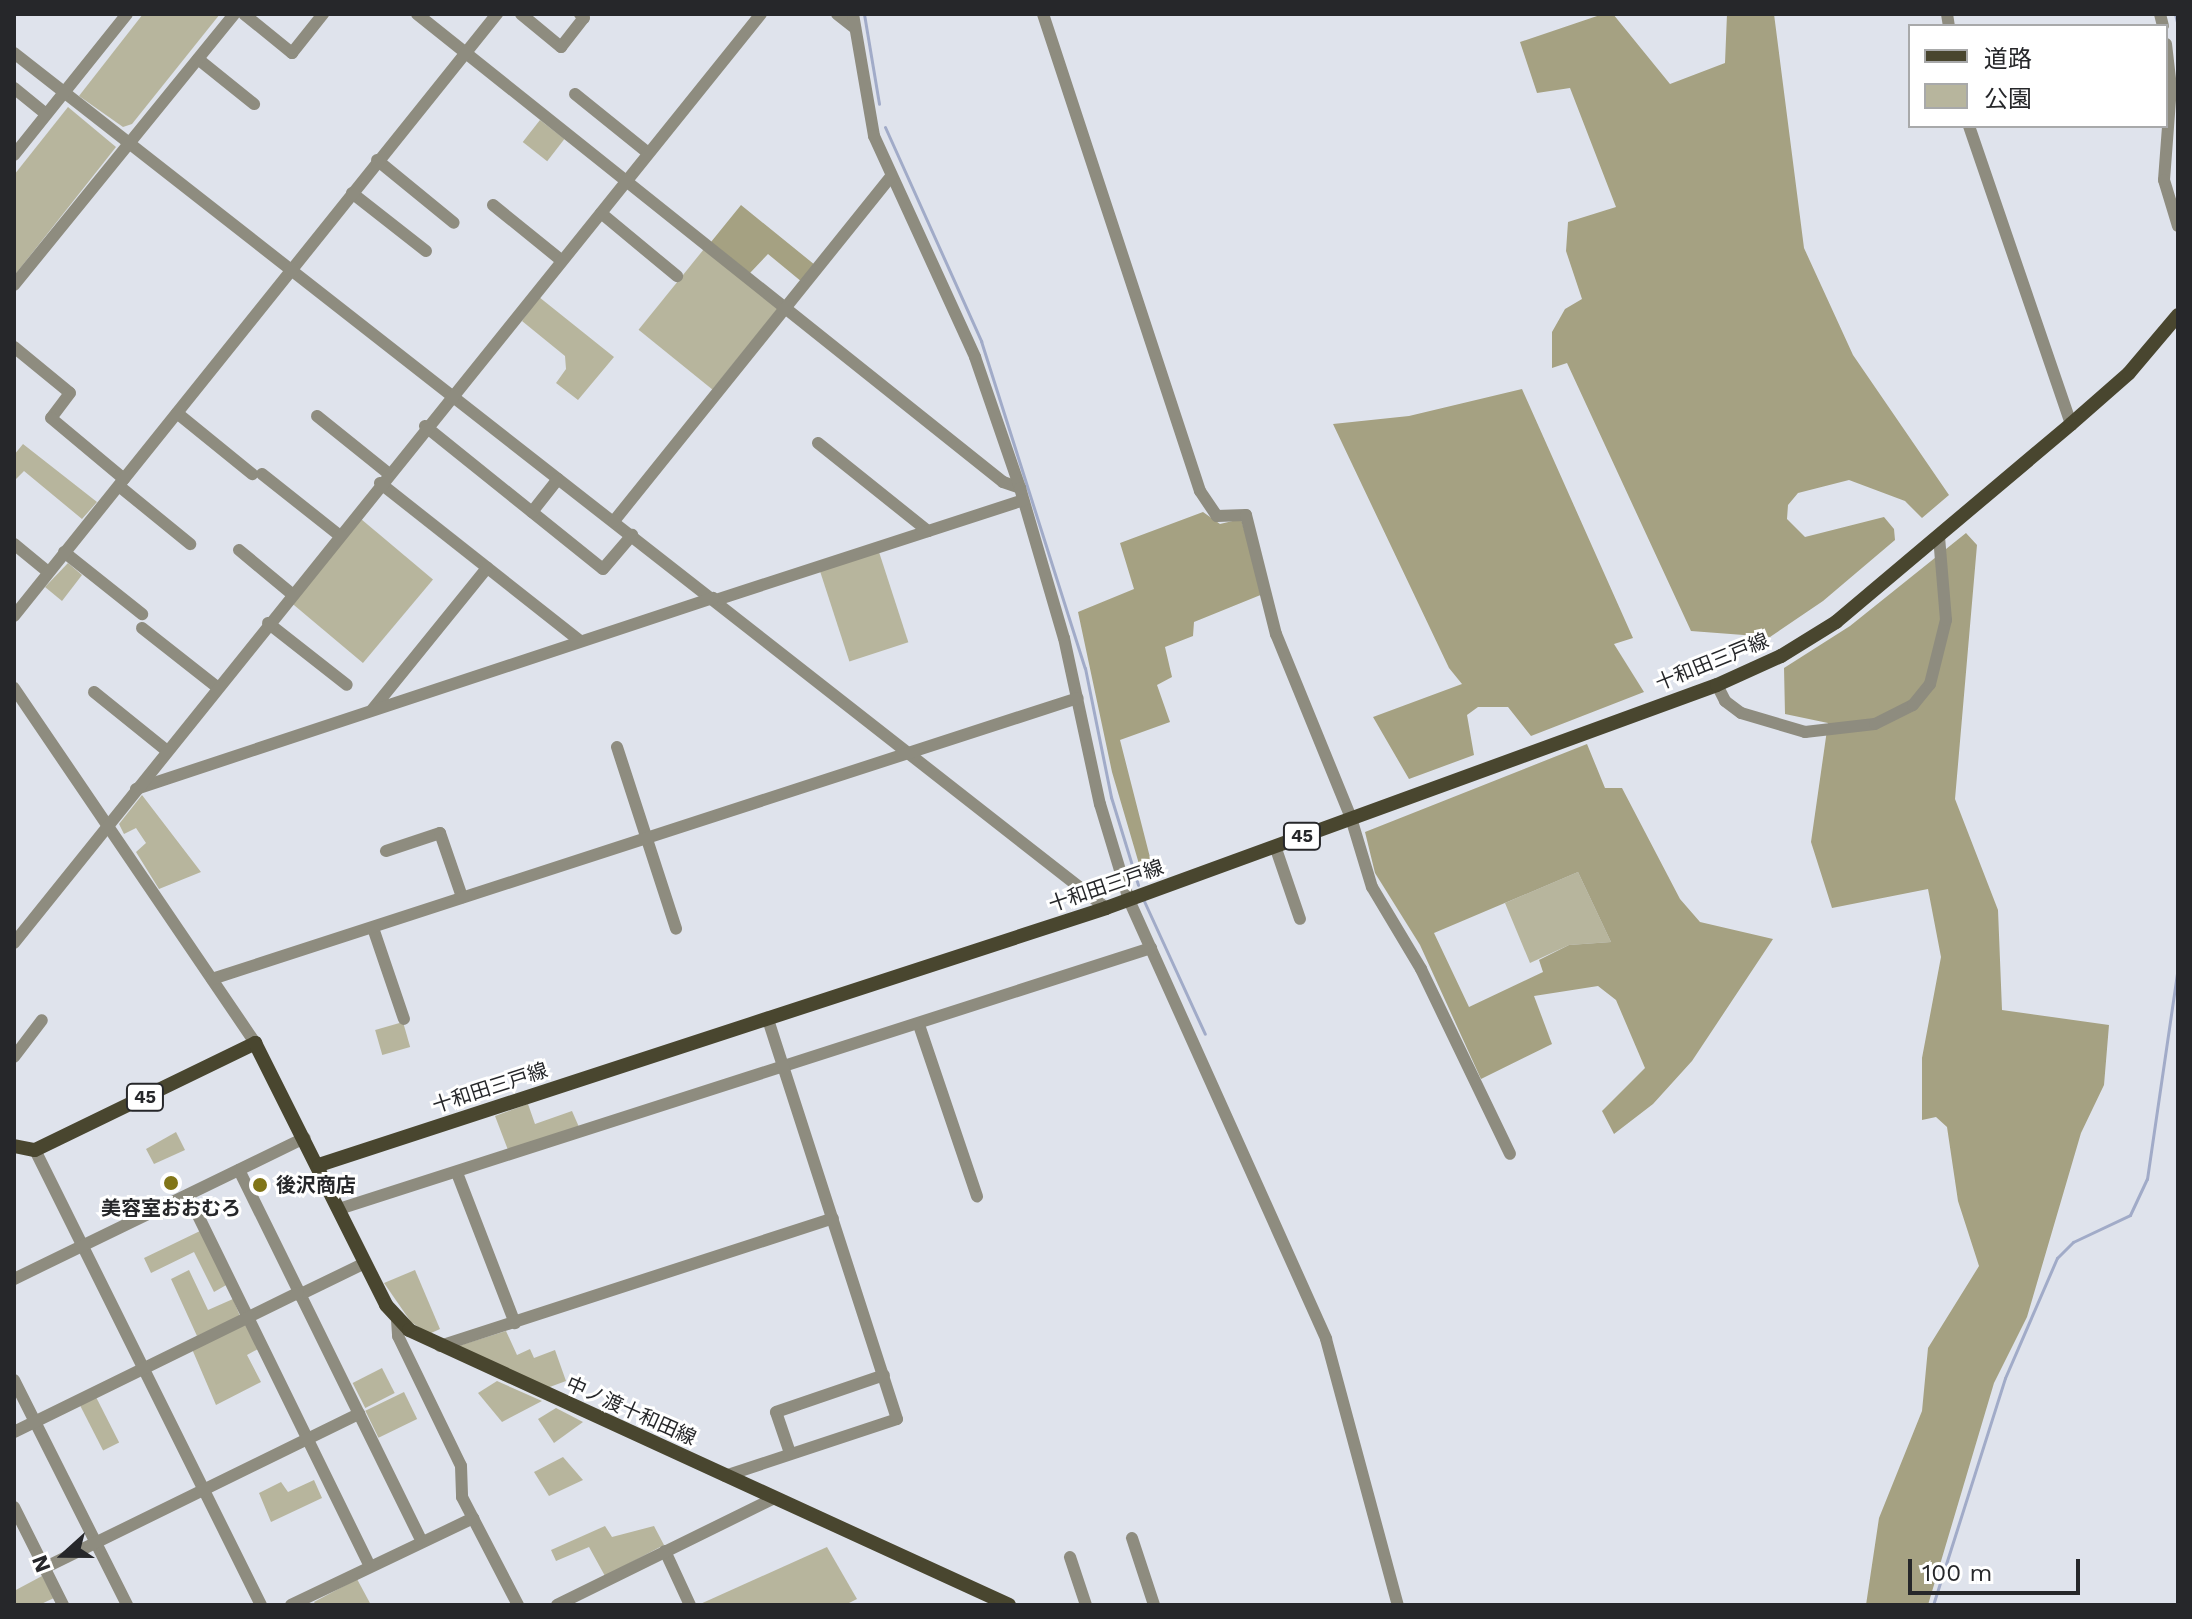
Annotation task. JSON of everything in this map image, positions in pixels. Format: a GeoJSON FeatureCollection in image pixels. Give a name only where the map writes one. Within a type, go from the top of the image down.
{"type":"FeatureCollection","features":[{"type":"Feature","properties":{"kind":"main road","name":"十和田三戸線"},"geometry":{"type":"LineString","coordinates":[[319,1165],[1129,900],[1717,685],[1781,656],[1836,622],[1939,537],[2129,373],[2176,323]]}},
{"type":"Feature","properties":{"kind":"main road"},"geometry":{"type":"LineString","coordinates":[[255,1043],[319,1165]]}},
{"type":"Feature","properties":{"kind":"main road","name":"45"},"geometry":{"type":"LineString","coordinates":[[35,1150],[255,1043]]}},
{"type":"Feature","properties":{"kind":"main road"},"geometry":{"type":"LineString","coordinates":[[14,1146],[35,1150]]}},
{"type":"Feature","properties":{"kind":"main road","name":"中ノ渡十和田線"},"geometry":{"type":"LineString","coordinates":[[319,1165],[365,1263],[397,1320],[440,1346],[1009,1605]]}},
{"type":"Feature","properties":{"kind":"street"},"geometry":{"type":"LineString","coordinates":[[14,155],[127,14]]}},
{"type":"Feature","properties":{"kind":"street"},"geometry":{"type":"LineString","coordinates":[[14,285],[234,14]]}},
{"type":"Feature","properties":{"kind":"street"},"geometry":{"type":"LineString","coordinates":[[244,14],[292,53],[323,14]]}},
{"type":"Feature","properties":{"kind":"street"},"geometry":{"type":"LineString","coordinates":[[417,14],[1021,494]]}},
{"type":"Feature","properties":{"kind":"street"},"geometry":{"type":"LineString","coordinates":[[14,616],[497,14]]}},
{"type":"Feature","properties":{"kind":"street"},"geometry":{"type":"LineString","coordinates":[[521,14],[561,47],[584,18],[580,14]]}},
{"type":"Feature","properties":{"kind":"street"},"geometry":{"type":"LineString","coordinates":[[14,943],[425,426],[761,14]]}},
{"type":"Feature","properties":{"kind":"street"},"geometry":{"type":"LineString","coordinates":[[837,14],[855,28]]}},
{"type":"Feature","properties":{"kind":"street"},"geometry":{"type":"LineString","coordinates":[[853,14],[870,120],[891,176],[971,345],[1021,494],[1078,698],[1100,804],[1129,900],[1326,1339],[1398,1605]]}},
{"type":"Feature","properties":{"kind":"street"},"geometry":{"type":"LineString","coordinates":[[1043,14],[1200,491],[1217,516],[1246,515],[1276,634],[1351,818],[1372,887],[1421,969],[1510,1154]]}},
{"type":"Feature","properties":{"kind":"street"},"geometry":{"type":"LineString","coordinates":[[14,53],[911,752],[1106,908]]}},
{"type":"Feature","properties":{"kind":"street"},"geometry":{"type":"LineString","coordinates":[[198,59],[254,104]]}},
{"type":"Feature","properties":{"kind":"street"},"geometry":{"type":"LineString","coordinates":[[14,88],[46,114]]}},
{"type":"Feature","properties":{"kind":"street"},"geometry":{"type":"LineString","coordinates":[[575,94],[648,153]]}},
{"type":"Feature","properties":{"kind":"street"},"geometry":{"type":"LineString","coordinates":[[1970,128],[2071,424]]}},
{"type":"Feature","properties":{"kind":"street"},"geometry":{"type":"LineString","coordinates":[[2166,128],[2164,180],[2178,226]]}},
{"type":"Feature","properties":{"kind":"street"},"geometry":{"type":"LineString","coordinates":[[377,160],[454,223]]}},
{"type":"Feature","properties":{"kind":"street"},"geometry":{"type":"LineString","coordinates":[[614,521],[891,176]]}},
{"type":"Feature","properties":{"kind":"street"},"geometry":{"type":"LineString","coordinates":[[352,193],[426,251]]}},
{"type":"Feature","properties":{"kind":"street"},"geometry":{"type":"LineString","coordinates":[[493,205],[561,260]]}},
{"type":"Feature","properties":{"kind":"street"},"geometry":{"type":"LineString","coordinates":[[601,213],[677,276]]}},
{"type":"Feature","properties":{"kind":"street"},"geometry":{"type":"LineString","coordinates":[[14,347],[70,393],[51,418],[190,544]]}},
{"type":"Feature","properties":{"kind":"street"},"geometry":{"type":"LineString","coordinates":[[177,413],[339,535]]}},
{"type":"Feature","properties":{"kind":"street"},"geometry":{"type":"LineString","coordinates":[[317,416],[487,568],[580,641]]}},
{"type":"Feature","properties":{"kind":"street"},"geometry":{"type":"LineString","coordinates":[[425,426],[603,569],[632,535]]}},
{"type":"Feature","properties":{"kind":"street"},"geometry":{"type":"LineString","coordinates":[[818,443],[928,531]]}},
{"type":"Feature","properties":{"kind":"street"},"geometry":{"type":"LineString","coordinates":[[532,512],[558,479]]}},
{"type":"Feature","properties":{"kind":"street"},"geometry":{"type":"LineString","coordinates":[[136,789],[580,641],[928,531],[1021,494]]}},
{"type":"Feature","properties":{"kind":"street"},"geometry":{"type":"LineString","coordinates":[[1717,685],[1725,701],[1741,713],[1805,732],[1875,724],[1913,705],[1930,684],[1946,620],[1939,537]]}},
{"type":"Feature","properties":{"kind":"street"},"geometry":{"type":"LineString","coordinates":[[14,544],[48,572]]}},
{"type":"Feature","properties":{"kind":"street"},"geometry":{"type":"LineString","coordinates":[[239,550],[292,594]]}},
{"type":"Feature","properties":{"kind":"street"},"geometry":{"type":"LineString","coordinates":[[64,552],[142,614]]}},
{"type":"Feature","properties":{"kind":"street"},"geometry":{"type":"LineString","coordinates":[[372,710],[487,568]]}},
{"type":"Feature","properties":{"kind":"street"},"geometry":{"type":"LineString","coordinates":[[268,623],[347,685]]}},
{"type":"Feature","properties":{"kind":"street"},"geometry":{"type":"LineString","coordinates":[[142,628],[217,687]]}},
{"type":"Feature","properties":{"kind":"street"},"geometry":{"type":"LineString","coordinates":[[14,688],[255,1043]]}},
{"type":"Feature","properties":{"kind":"street"},"geometry":{"type":"LineString","coordinates":[[94,692],[167,751]]}},
{"type":"Feature","properties":{"kind":"street"},"geometry":{"type":"LineString","coordinates":[[212,979],[1078,698]]}},
{"type":"Feature","properties":{"kind":"street"},"geometry":{"type":"LineString","coordinates":[[617,747],[676,929]]}},
{"type":"Feature","properties":{"kind":"street"},"geometry":{"type":"LineString","coordinates":[[386,851],[440,833],[462,897]]}},
{"type":"Feature","properties":{"kind":"street"},"geometry":{"type":"LineString","coordinates":[[1275,846],[1300,919]]}},
{"type":"Feature","properties":{"kind":"street"},"geometry":{"type":"LineString","coordinates":[[373,928],[404,1019]]}},
{"type":"Feature","properties":{"kind":"street"},"geometry":{"type":"LineString","coordinates":[[339,1209],[1151,948]]}},
{"type":"Feature","properties":{"kind":"street"},"geometry":{"type":"LineString","coordinates":[[725,1476],[897,1419],[767,1017]]}},
{"type":"Feature","properties":{"kind":"street"},"geometry":{"type":"LineString","coordinates":[[14,1057],[42,1020]]}},
{"type":"Feature","properties":{"kind":"street"},"geometry":{"type":"LineString","coordinates":[[919,1025],[977,1196]]}},
{"type":"Feature","properties":{"kind":"street"},"geometry":{"type":"LineString","coordinates":[[14,1279],[305,1138]]}},
{"type":"Feature","properties":{"kind":"street"},"geometry":{"type":"LineString","coordinates":[[35,1150],[261,1605]]}},
{"type":"Feature","properties":{"kind":"street"},"geometry":{"type":"LineString","coordinates":[[239,1170],[421,1540]]}},
{"type":"Feature","properties":{"kind":"street"},"geometry":{"type":"LineString","coordinates":[[457,1173],[515,1323]]}},
{"type":"Feature","properties":{"kind":"street"},"geometry":{"type":"LineString","coordinates":[[188,1195],[370,1566]]}},
{"type":"Feature","properties":{"kind":"street"},"geometry":{"type":"LineString","coordinates":[[440,1346],[833,1218]]}},
{"type":"Feature","properties":{"kind":"street"},"geometry":{"type":"LineString","coordinates":[[14,1432],[247,1317],[365,1263]]}},
{"type":"Feature","properties":{"kind":"street"},"geometry":{"type":"LineString","coordinates":[[397,1320],[398,1336],[461,1466],[462,1497],[518,1605]]}},
{"type":"Feature","properties":{"kind":"street"},"geometry":{"type":"LineString","coordinates":[[790,1453],[776,1412],[884,1375]]}},
{"type":"Feature","properties":{"kind":"street"},"geometry":{"type":"LineString","coordinates":[[14,1380],[127,1605]]}},
{"type":"Feature","properties":{"kind":"street"},"geometry":{"type":"LineString","coordinates":[[44,1568],[359,1414]]}},
{"type":"Feature","properties":{"kind":"street"},"geometry":{"type":"LineString","coordinates":[[557,1605],[774,1498]]}},
{"type":"Feature","properties":{"kind":"street"},"geometry":{"type":"LineString","coordinates":[[14,1507],[58,1603]]}},
{"type":"Feature","properties":{"kind":"street"},"geometry":{"type":"LineString","coordinates":[[291,1605],[421,1540],[473,1518]]}},
{"type":"Feature","properties":{"kind":"street"},"geometry":{"type":"LineString","coordinates":[[1132,1538],[1154,1605]]}},
{"type":"Feature","properties":{"kind":"street"},"geometry":{"type":"LineString","coordinates":[[665,1551],[690,1605]]}},
{"type":"Feature","properties":{"kind":"street"},"geometry":{"type":"LineString","coordinates":[[1070,1557],[1086,1605]]}},
{"type":"Feature","properties":{"kind":"green space"},"geometry":{"type":"Polygon","coordinates":[[[143,14],[220,14],[132,124],[123,127],[79,96],[143,14]]]}},
{"type":"Feature","properties":{"kind":"green space"},"geometry":{"type":"Polygon","coordinates":[[[68,107],[116,147],[14,276],[14,175],[68,107]]]}},
{"type":"Feature","properties":{"kind":"green space"},"geometry":{"type":"Polygon","coordinates":[[[540,120],[564,139],[547,161],[523,142],[540,120]]]}},
{"type":"Feature","properties":{"kind":"green space"},"geometry":{"type":"Polygon","coordinates":[[[704,249],[778,309],[712,390],[639,330],[704,249]]]}},
{"type":"Feature","properties":{"kind":"green space"},"geometry":{"type":"Polygon","coordinates":[[[539,297],[614,357],[578,400],[556,383],[566,369],[565,356],[522,321],[539,297]]]}},
{"type":"Feature","properties":{"kind":"green space"},"geometry":{"type":"Polygon","coordinates":[[[23,444],[97,502],[82,519],[24,471],[14,481],[14,455],[23,444]]]}},
{"type":"Feature","properties":{"kind":"green space"},"geometry":{"type":"Polygon","coordinates":[[[361,519],[433,579],[363,663],[291,602],[361,519]]]}},
{"type":"Feature","properties":{"kind":"green space"},"geometry":{"type":"Polygon","coordinates":[[[879,552],[908,642],[849,662],[820,571],[879,552]]]}},
{"type":"Feature","properties":{"kind":"green space"},"geometry":{"type":"Polygon","coordinates":[[[68,563],[82,575],[62,601],[45,587],[68,563]]]}},
{"type":"Feature","properties":{"kind":"green space"},"geometry":{"type":"Polygon","coordinates":[[[142,795],[201,872],[159,889],[136,852],[146,843],[136,828],[124,834],[119,824],[142,795]]]}},
{"type":"Feature","properties":{"kind":"green space"},"geometry":{"type":"Polygon","coordinates":[[[1578,872],[1611,942],[1569,945],[1530,963],[1505,903],[1578,872]]]}},
{"type":"Feature","properties":{"kind":"green space"},"geometry":{"type":"Polygon","coordinates":[[[403,1022],[410,1047],[382,1055],[375,1030],[403,1022]]]}},
{"type":"Feature","properties":{"kind":"green space"},"geometry":{"type":"Polygon","coordinates":[[[528,1104],[535,1124],[572,1111],[579,1127],[508,1150],[495,1116],[528,1104]]]}},
{"type":"Feature","properties":{"kind":"green space"},"geometry":{"type":"Polygon","coordinates":[[[176,1132],[185,1150],[154,1164],[146,1149],[176,1132]]]}},
{"type":"Feature","properties":{"kind":"green space"},"geometry":{"type":"Polygon","coordinates":[[[200,1231],[228,1284],[214,1292],[194,1252],[151,1273],[144,1258],[200,1231]]]}},
{"type":"Feature","properties":{"kind":"green space"},"geometry":{"type":"Polygon","coordinates":[[[189,1270],[208,1310],[233,1299],[240,1316],[197,1336],[171,1279],[189,1270]]]}},
{"type":"Feature","properties":{"kind":"green space"},"geometry":{"type":"Polygon","coordinates":[[[415,1270],[440,1329],[429,1334],[411,1322],[384,1283],[415,1270]]]}},
{"type":"Feature","properties":{"kind":"green space"},"geometry":{"type":"Polygon","coordinates":[[[245,1323],[258,1349],[247,1355],[261,1382],[216,1405],[192,1349],[245,1323]]]}},
{"type":"Feature","properties":{"kind":"green space"},"geometry":{"type":"Polygon","coordinates":[[[506,1331],[517,1355],[530,1349],[534,1358],[555,1350],[566,1381],[547,1388],[458,1346],[506,1331]]]}},
{"type":"Feature","properties":{"kind":"green space"},"geometry":{"type":"Polygon","coordinates":[[[382,1368],[395,1393],[365,1408],[353,1383],[382,1368]]]}},
{"type":"Feature","properties":{"kind":"green space"},"geometry":{"type":"Polygon","coordinates":[[[497,1381],[542,1401],[502,1422],[478,1393],[497,1381]]]}},
{"type":"Feature","properties":{"kind":"green space"},"geometry":{"type":"Polygon","coordinates":[[[404,1392],[417,1419],[379,1438],[365,1411],[404,1392]]]}},
{"type":"Feature","properties":{"kind":"green space"},"geometry":{"type":"Polygon","coordinates":[[[96,1397],[119,1442],[103,1451],[80,1405],[96,1397]]]}},
{"type":"Feature","properties":{"kind":"green space"},"geometry":{"type":"Polygon","coordinates":[[[556,1408],[583,1422],[554,1443],[538,1419],[556,1408]]]}},
{"type":"Feature","properties":{"kind":"green space"},"geometry":{"type":"Polygon","coordinates":[[[563,1457],[583,1480],[549,1496],[534,1472],[563,1457]]]}},
{"type":"Feature","properties":{"kind":"green space"},"geometry":{"type":"Polygon","coordinates":[[[314,1480],[322,1498],[271,1522],[259,1493],[281,1482],[288,1492],[314,1480]]]}},
{"type":"Feature","properties":{"kind":"green space"},"geometry":{"type":"Polygon","coordinates":[[[605,1526],[612,1537],[654,1526],[664,1545],[605,1576],[589,1547],[556,1561],[551,1550],[605,1526]]]}},
{"type":"Feature","properties":{"kind":"green space"},"geometry":{"type":"Polygon","coordinates":[[[827,1547],[857,1599],[845,1605],[698,1605],[827,1547]]]}},
{"type":"Feature","properties":{"kind":"green space"},"geometry":{"type":"Polygon","coordinates":[[[42,1576],[54,1598],[39,1605],[14,1605],[14,1591],[42,1576]]]}},
{"type":"Feature","properties":{"kind":"green space"},"geometry":{"type":"Polygon","coordinates":[[[357,1579],[371,1605],[316,1605],[314,1602],[357,1579]]]}},
{"type":"Feature","properties":{"kind":"shaded area"},"geometry":{"type":"Polygon","coordinates":[[[1603,14],[1613,14],[1670,84],[1725,63],[1727,14],[1774,14],[1804,248],[1853,355],[1949,495],[1922,518],[1905,501],[1849,480],[1798,493],[1788,505],[1787,519],[1805,537],[1884,517],[1894,529],[1895,540],[1823,601],[1770,637],[1691,631],[1567,363],[1552,368],[1552,332],[1565,309],[1582,299],[1566,251],[1568,222],[1616,207],[1570,88],[1537,93],[1520,42],[1603,14]]]}},
{"type":"Feature","properties":{"kind":"shaded area"},"geometry":{"type":"Polygon","coordinates":[[[741,205],[815,265],[802,282],[768,254],[750,273],[711,242],[741,205]]]}},
{"type":"Feature","properties":{"kind":"shaded area"},"geometry":{"type":"Polygon","coordinates":[[[1522,389],[1633,638],[1614,644],[1644,692],[1531,736],[1508,707],[1478,707],[1467,715],[1474,755],[1409,779],[1373,717],[1462,684],[1449,668],[1333,424],[1409,416],[1522,389]]]}},
{"type":"Feature","properties":{"kind":"shaded area"},"geometry":{"type":"Polygon","coordinates":[[[1203,512],[1220,524],[1241,519],[1263,594],[1194,622],[1193,636],[1165,647],[1172,677],[1157,685],[1170,722],[1120,740],[1155,877],[1144,881],[1112,772],[1078,612],[1134,589],[1120,543],[1203,512]]]}},
{"type":"Feature","properties":{"kind":"shaded area"},"geometry":{"type":"Polygon","coordinates":[[[1966,533],[1977,545],[1955,799],[1998,910],[2002,1010],[2109,1025],[2104,1085],[2081,1133],[2027,1317],[1994,1383],[1928,1605],[1866,1605],[1879,1518],[1922,1411],[1928,1348],[1979,1266],[1958,1201],[1947,1127],[1936,1117],[1922,1120],[1922,1058],[1941,957],[1928,889],[1832,908],[1811,842],[1828,723],[1785,714],[1784,668],[1850,626],[1966,533]]]}},
{"type":"Feature","properties":{"kind":"shaded area"},"geometry":{"type":"Polygon","coordinates":[[[1587,744],[1605,788],[1622,788],[1680,899],[1700,922],[1773,939],[1692,1061],[1653,1104],[1614,1134],[1602,1111],[1645,1068],[1616,1000],[1598,986],[1534,996],[1552,1044],[1481,1079],[1420,945],[1375,873],[1365,832],[1587,744]],[[1578,872],[1434,933],[1469,1007],[1543,972],[1539,960],[1569,945],[1611,942],[1578,872]]]}},
{"type":"Feature","properties":{"kind":"waterway"},"geometry":{"type":"LineString","coordinates":[[864,14],[879,104]]}},
{"type":"Feature","properties":{"kind":"waterway"},"geometry":{"type":"LineString","coordinates":[[2175,14],[2178,26]]}},
{"type":"Feature","properties":{"kind":"waterway"},"geometry":{"type":"LineString","coordinates":[[885,127],[981,341],[1085,668],[1111,797],[1138,885]]}},
{"type":"Feature","properties":{"kind":"waterway"},"geometry":{"type":"LineString","coordinates":[[2178,136],[2178,162]]}},
{"type":"Feature","properties":{"kind":"waterway"},"geometry":{"type":"LineString","coordinates":[[1144,901],[1205,1034]]}},
{"type":"Feature","properties":{"kind":"waterway"},"geometry":{"type":"LineString","coordinates":[[1933,1605],[2005,1378],[2057,1258],[2073,1242],[2130,1215],[2147,1179],[2178,966]]}},
{"type":"Feature","properties":{"kind":"place","name":"美容室おおむろ"},"geometry":{"type":"Point","coordinates":[171,1183]}},
{"type":"Feature","properties":{"kind":"place","name":"後沢商店"},"geometry":{"type":"Point","coordinates":[260,1185]}}]}
